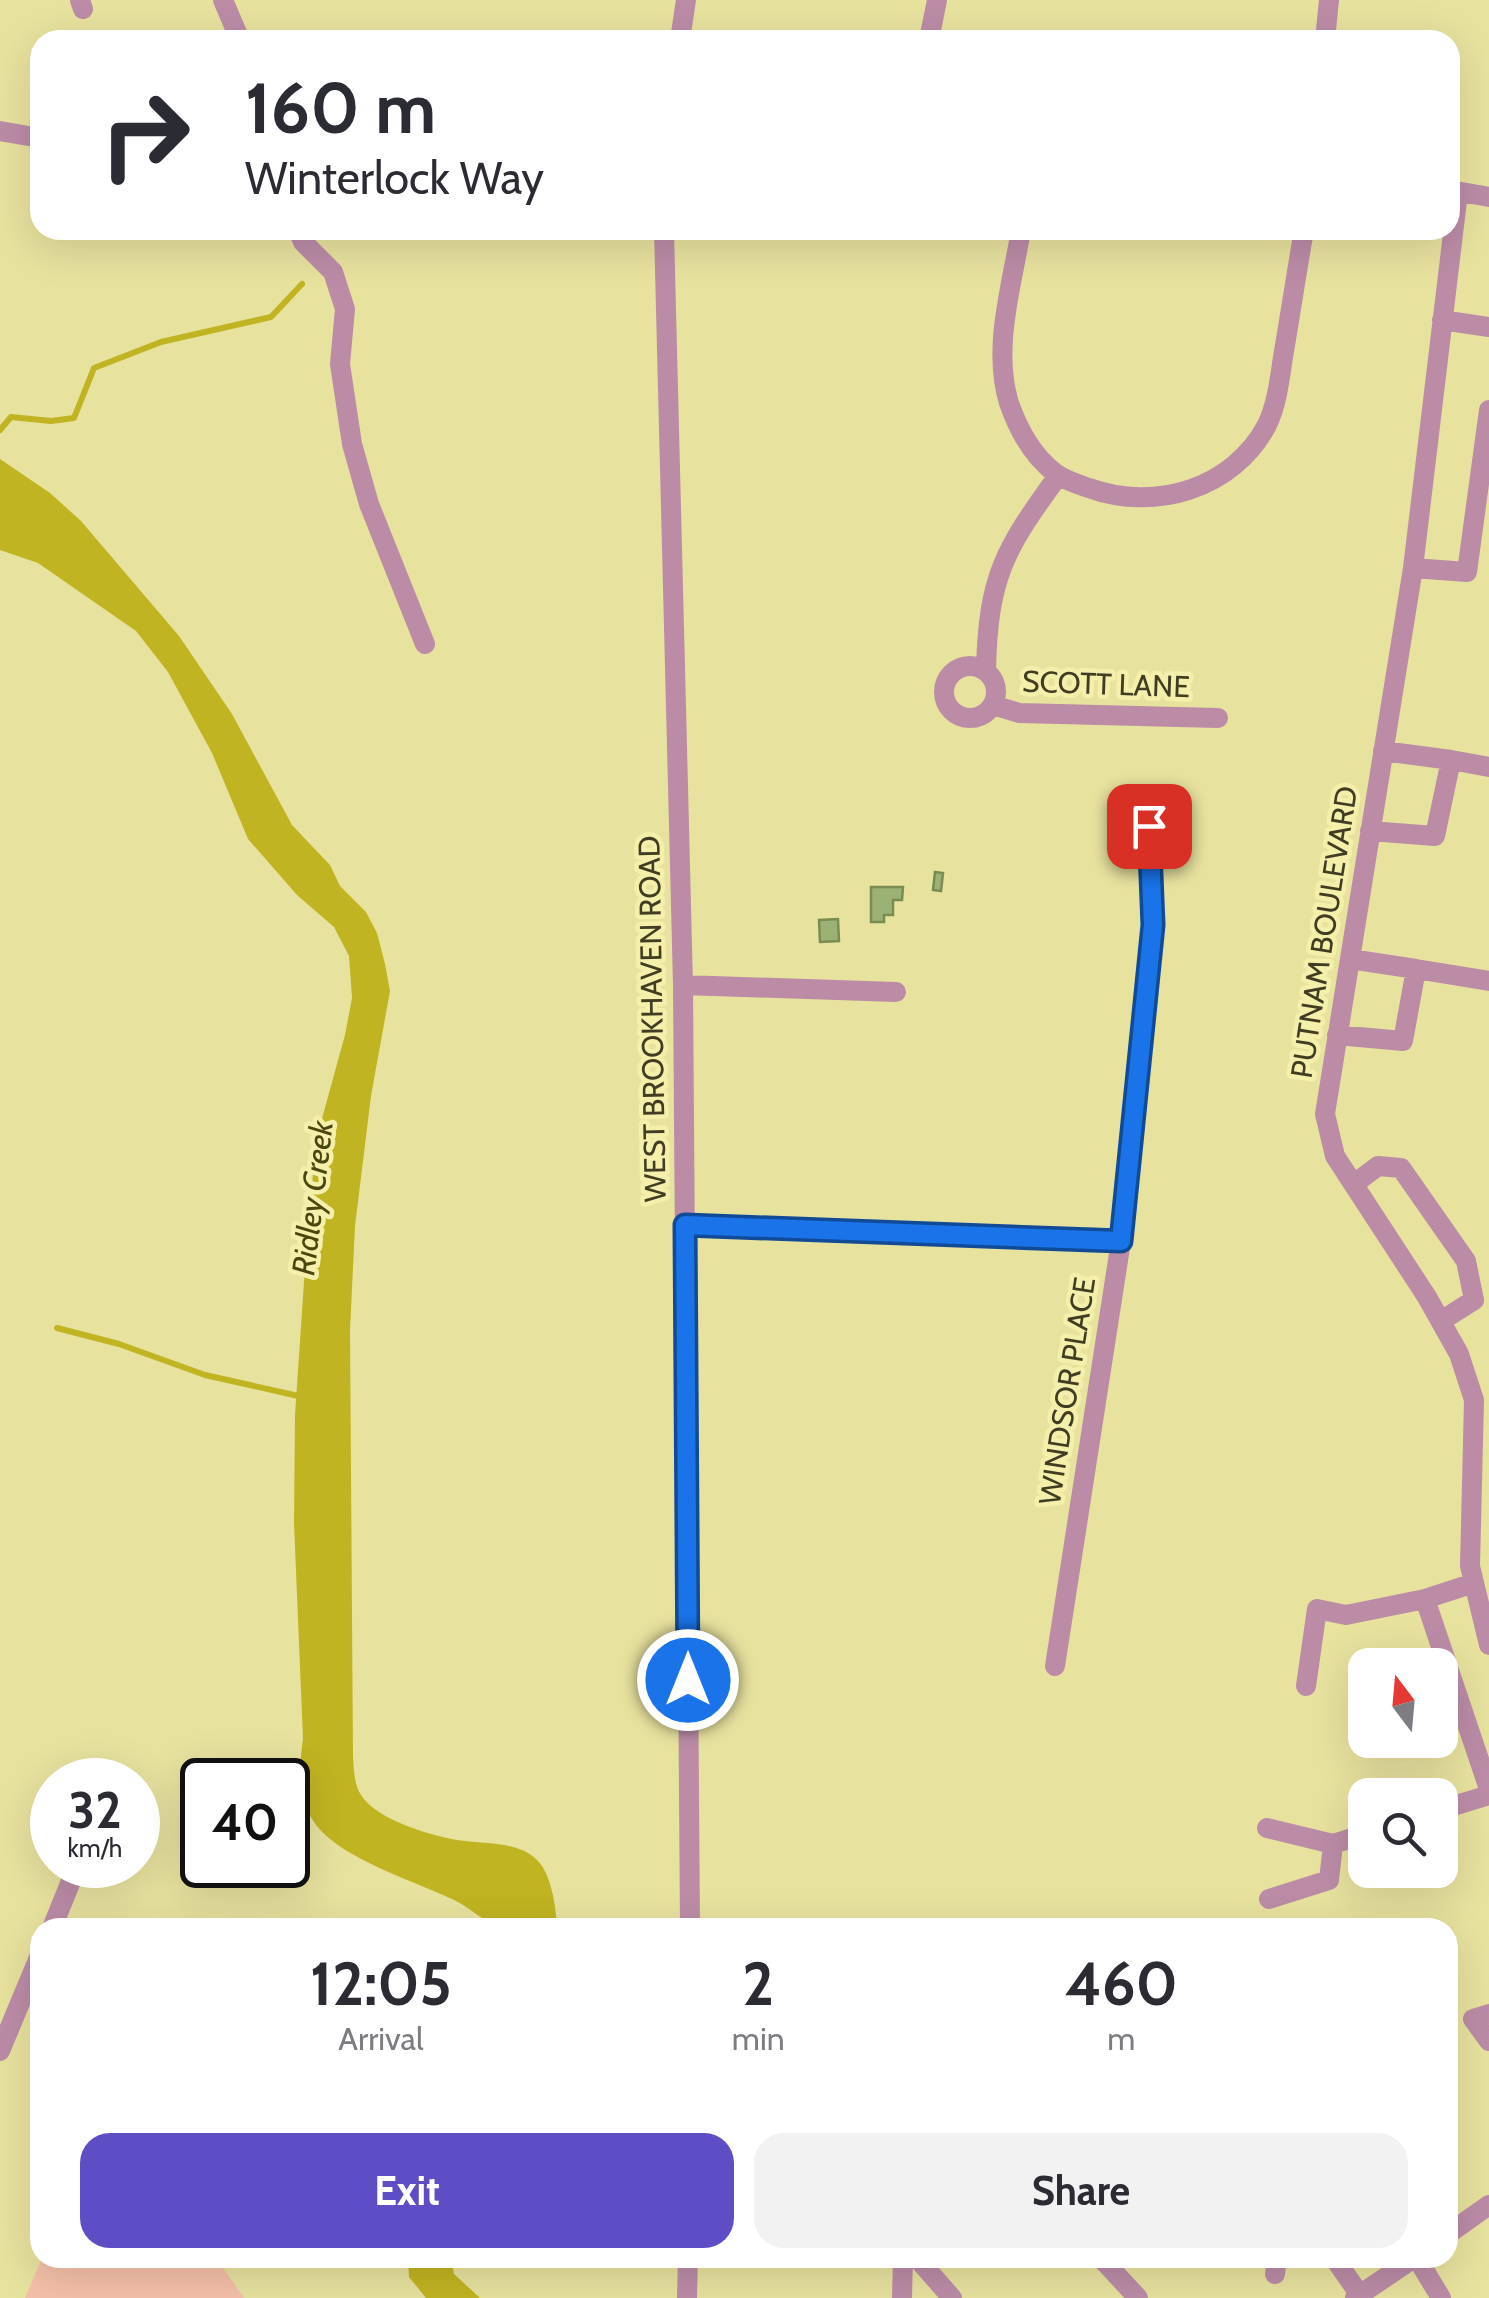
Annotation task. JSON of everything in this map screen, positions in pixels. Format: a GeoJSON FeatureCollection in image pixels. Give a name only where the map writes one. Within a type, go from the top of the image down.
{"type":"FeatureCollection","features":[{"type":"Feature","properties":{"kind":"street"},"geometry":{"type":"LineString","coordinates":[[222,0],[236,30]]}},
{"type":"Feature","properties":{"kind":"street"},"geometry":{"type":"LineString","coordinates":[[682,30],[686,0]]}},
{"type":"Feature","properties":{"kind":"street"},"geometry":{"type":"LineString","coordinates":[[931,30],[937,0]]}},
{"type":"Feature","properties":{"kind":"street"},"geometry":{"type":"LineString","coordinates":[[1327,30],[1329,0]]}},
{"type":"Feature","properties":{"kind":"street"},"geometry":{"type":"LineString","coordinates":[[0,131],[30,136]]}},
{"type":"Feature","properties":{"kind":"street"},"geometry":{"type":"LineString","coordinates":[[1460,192],[1489,197]]}},
{"type":"Feature","properties":{"kind":"street"},"geometry":{"type":"LineString","coordinates":[[301,240],[333,272],[346,309],[340,364],[352,444],[369,504],[424,644]]}},
{"type":"Feature","properties":{"kind":"street","name":"WEST BROOKHAVEN ROAD"},"geometry":{"type":"LineString","coordinates":[[664,240],[683,985],[690,1918]]}},
{"type":"Feature","properties":{"kind":"street"},"geometry":{"type":"LineString","coordinates":[[1019,240],[1003,337],[1004,380],[1010,406],[1027,442],[1058,476],[1117,496],[1152,498],[1200,486],[1228,470],[1266,426],[1273,410],[1302,240]]}},
{"type":"Feature","properties":{"kind":"street","name":"PUTNAM BOULEVARD"},"geometry":{"type":"LineString","coordinates":[[1449,240],[1413,568],[1325,1114],[1335,1156],[1459,1354],[1474,1400],[1470,1566],[1488,1642]]}},
{"type":"Feature","properties":{"kind":"street"},"geometry":{"type":"LineString","coordinates":[[1442,320],[1489,327]]}},
{"type":"Feature","properties":{"kind":"street"},"geometry":{"type":"LineString","coordinates":[[1413,568],[1467,572],[1489,410]]}},
{"type":"Feature","properties":{"kind":"street","name":"SCOTT LANE"},"geometry":{"type":"LineString","coordinates":[[986,671],[991,598],[998,572],[1025,520],[1058,476]]}},
{"type":"Feature","properties":{"kind":"street","name":"SCOTT LANE"},"geometry":{"type":"LineString","coordinates":[[977,666],[986,671],[996,686],[992,704],[983,714],[966,718],[952,711],[944,696],[945,681],[958,668],[977,666]]}},
{"type":"Feature","properties":{"kind":"street","name":"SCOTT LANE"},"geometry":{"type":"LineString","coordinates":[[992,704],[1019,713],[1218,718]]}},
{"type":"Feature","properties":{"kind":"street"},"geometry":{"type":"LineString","coordinates":[[1384,751],[1489,767]]}},
{"type":"Feature","properties":{"kind":"street"},"geometry":{"type":"LineString","coordinates":[[1370,831],[1435,836],[1451,760]]}},
{"type":"Feature","properties":{"kind":"street","name":"WINDSOR PLACE"},"geometry":{"type":"LineString","coordinates":[[1055,1666],[1121,1241],[1153,925],[1149,826]]}},
{"type":"Feature","properties":{"kind":"street"},"geometry":{"type":"LineString","coordinates":[[1350,959],[1489,981]]}},
{"type":"Feature","properties":{"kind":"street"},"geometry":{"type":"LineString","coordinates":[[1338,1035],[1403,1040],[1416,969]]}},
{"type":"Feature","properties":{"kind":"street"},"geometry":{"type":"LineString","coordinates":[[683,985],[896,992]]}},
{"type":"Feature","properties":{"kind":"street"},"geometry":{"type":"LineString","coordinates":[[1354,1184],[1378,1166],[1401,1168],[1466,1261],[1474,1300],[1440,1321]]}},
{"type":"Feature","properties":{"kind":"street"},"geometry":{"type":"LineString","coordinates":[[685,1225],[1121,1241]]}},
{"type":"Feature","properties":{"kind":"street"},"geometry":{"type":"LineString","coordinates":[[1306,1686],[1318,1609],[1346,1615],[1474,1583]]}},
{"type":"Feature","properties":{"kind":"street"},"geometry":{"type":"LineString","coordinates":[[1425,1598],[1489,1792],[1458,1803]]}},
{"type":"Feature","properties":{"kind":"street"},"geometry":{"type":"LineString","coordinates":[[1267,1828],[1333,1844],[1348,1839]]}},
{"type":"Feature","properties":{"kind":"street"},"geometry":{"type":"LineString","coordinates":[[1269,1899],[1329,1880],[1333,1844]]}},
{"type":"Feature","properties":{"kind":"street"},"geometry":{"type":"LineString","coordinates":[[56,1918],[68,1888]]}},
{"type":"Feature","properties":{"kind":"street"},"geometry":{"type":"LineString","coordinates":[[0,2051],[30,1979]]}},
{"type":"Feature","properties":{"kind":"street"},"geometry":{"type":"LineString","coordinates":[[1489,2014],[1472,2019],[1489,2041]]}},
{"type":"Feature","properties":{"kind":"street"},"geometry":{"type":"LineString","coordinates":[[1458,2220],[1489,2205]]}},
{"type":"Feature","properties":{"kind":"street"},"geometry":{"type":"LineString","coordinates":[[687,2298],[688,2268]]}},
{"type":"Feature","properties":{"kind":"street"},"geometry":{"type":"LineString","coordinates":[[902,2298],[903,2268]]}},
{"type":"Feature","properties":{"kind":"street"},"geometry":{"type":"LineString","coordinates":[[926,2268],[952,2298]]}},
{"type":"Feature","properties":{"kind":"street"},"geometry":{"type":"LineString","coordinates":[[1110,2268],[1138,2298]]}},
{"type":"Feature","properties":{"kind":"street"},"geometry":{"type":"LineString","coordinates":[[1340,2268],[1358,2296],[1400,2268]]}},
{"type":"Feature","properties":{"kind":"street"},"geometry":{"type":"LineString","coordinates":[[1422,2268],[1441,2298]]}},
{"type":"Feature","properties":{"kind":"shaded area"},"geometry":{"type":"Polygon","coordinates":[[[38,2268],[223,2268],[244,2298],[25,2298],[38,2268]]]}},
{"type":"Feature","properties":{"kind":"water","name":"Ridley Creek"},"geometry":{"type":"Polygon","coordinates":[[[0,459],[50,493],[81,521],[179,636],[232,714],[292,825],[330,865],[340,886],[366,912],[377,933],[390,991],[371,1096],[355,1226],[350,1330],[355,1777],[369,1804],[393,1820],[439,1836],[504,1845],[531,1855],[543,1867],[550,1883],[556,1918],[482,1918],[456,1901],[359,1858],[326,1835],[310,1815],[310,1758],[301,1758],[295,1415],[309,1208],[318,1133],[352,998],[349,956],[334,927],[297,895],[248,839],[212,753],[168,672],[136,631],[38,563],[0,550],[0,459]]]}},
{"type":"Feature","properties":{"kind":"water"},"geometry":{"type":"Polygon","coordinates":[[[409,2268],[453,2268],[454,2274],[480,2298],[426,2298],[409,2277],[409,2268]]]}},
{"type":"Feature","properties":{"kind":"building"},"geometry":{"type":"Polygon","coordinates":[[[935,872],[943,873],[941,891],[933,890],[935,872]]]}},
{"type":"Feature","properties":{"kind":"building"},"geometry":{"type":"Polygon","coordinates":[[[871,887],[903,887],[902,900],[893,900],[893,915],[884,915],[884,922],[871,922],[871,887]]]}},
{"type":"Feature","properties":{"kind":"building"},"geometry":{"type":"Polygon","coordinates":[[[838,919],[839,941],[820,942],[819,920],[838,919]]]}},
{"type":"Feature","properties":{"kind":"waterway"},"geometry":{"type":"LineString","coordinates":[[0,430],[11,417],[51,421],[74,418],[94,368],[161,342],[271,317],[302,284]]}},
{"type":"Feature","properties":{"kind":"waterway"},"geometry":{"type":"LineString","coordinates":[[57,1328],[119,1344],[205,1375],[303,1397]]}},
{"type":"Feature","properties":{"kind":"route"},"geometry":{"type":"LineString","coordinates":[[688,1680],[685,1225],[1121,1241],[1153,925],[1149,826]]}}]}
